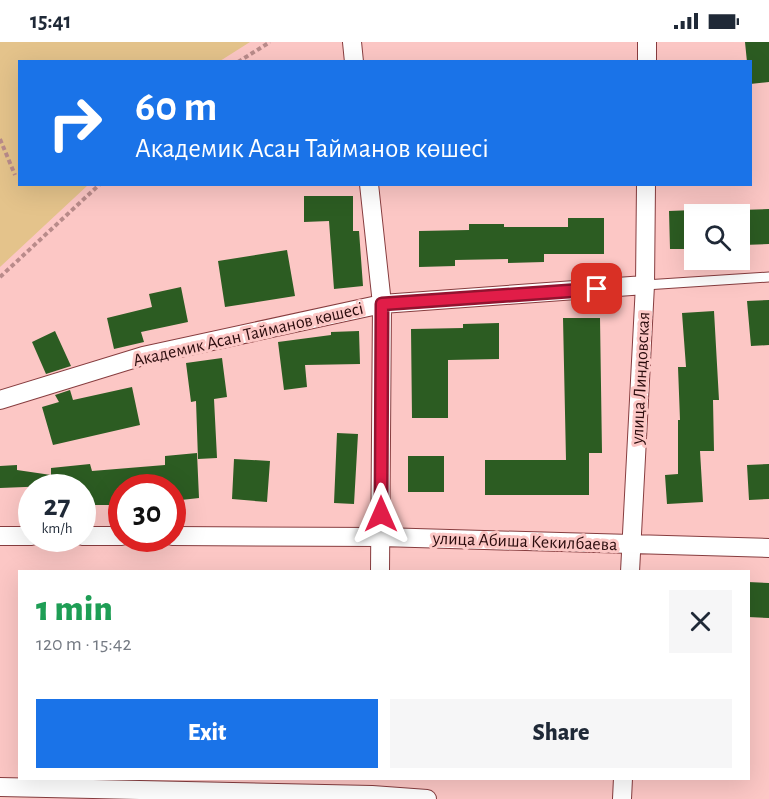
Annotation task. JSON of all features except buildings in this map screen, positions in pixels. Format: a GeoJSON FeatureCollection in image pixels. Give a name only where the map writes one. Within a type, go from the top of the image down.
{"type":"FeatureCollection","features":[{"type":"Feature","properties":{"kind":"street"},"geometry":{"type":"LineString","coordinates":[[352,42],[354,60]]}},
{"type":"Feature","properties":{"kind":"street"},"geometry":{"type":"LineString","coordinates":[[647,42],[647,60]]}},
{"type":"Feature","properties":{"kind":"street"},"geometry":{"type":"LineString","coordinates":[[369,186],[382,304],[380,570]]}},
{"type":"Feature","properties":{"kind":"street","name":"улица Линдовская"},"geometry":{"type":"LineString","coordinates":[[630,570],[645,285],[646,186]]}},
{"type":"Feature","properties":{"kind":"street","name":"Академик Асан Тайманов көшесі"},"geometry":{"type":"LineString","coordinates":[[0,400],[143,356],[382,304],[645,285]]}},
{"type":"Feature","properties":{"kind":"street"},"geometry":{"type":"LineString","coordinates":[[0,536],[18,536]]}},
{"type":"Feature","properties":{"kind":"street","name":"улица Абиша Кекилбаева"},"geometry":{"type":"LineString","coordinates":[[186,536],[381,537],[769,548]]}},
{"type":"Feature","properties":{"kind":"street"},"geometry":{"type":"LineString","coordinates":[[622,799],[623,780]]}},
{"type":"Feature","properties":{"kind":"street"},"geometry":{"type":"LineString","coordinates":[[0,787],[372,791],[427,799]]}},
{"type":"Feature","properties":{"kind":"lane"},"geometry":{"type":"LineString","coordinates":[[645,285],[769,277]]}},
{"type":"Feature","properties":{"kind":"path"},"geometry":{"type":"LineString","coordinates":[[241,60],[270,42]]}},
{"type":"Feature","properties":{"kind":"path"},"geometry":{"type":"LineString","coordinates":[[0,139],[15,175]]}},
{"type":"Feature","properties":{"kind":"path"},"geometry":{"type":"LineString","coordinates":[[0,277],[98,186]]}},
{"type":"Feature","properties":{"kind":"shaded area"},"geometry":{"type":"Polygon","coordinates":[[[0,42],[250,42],[222,60],[18,60],[18,186],[87,186],[0,267],[0,42]]]}},
{"type":"Feature","properties":{"kind":"route"},"geometry":{"type":"LineString","coordinates":[[381,514],[382,304],[597,289]]}}]}
